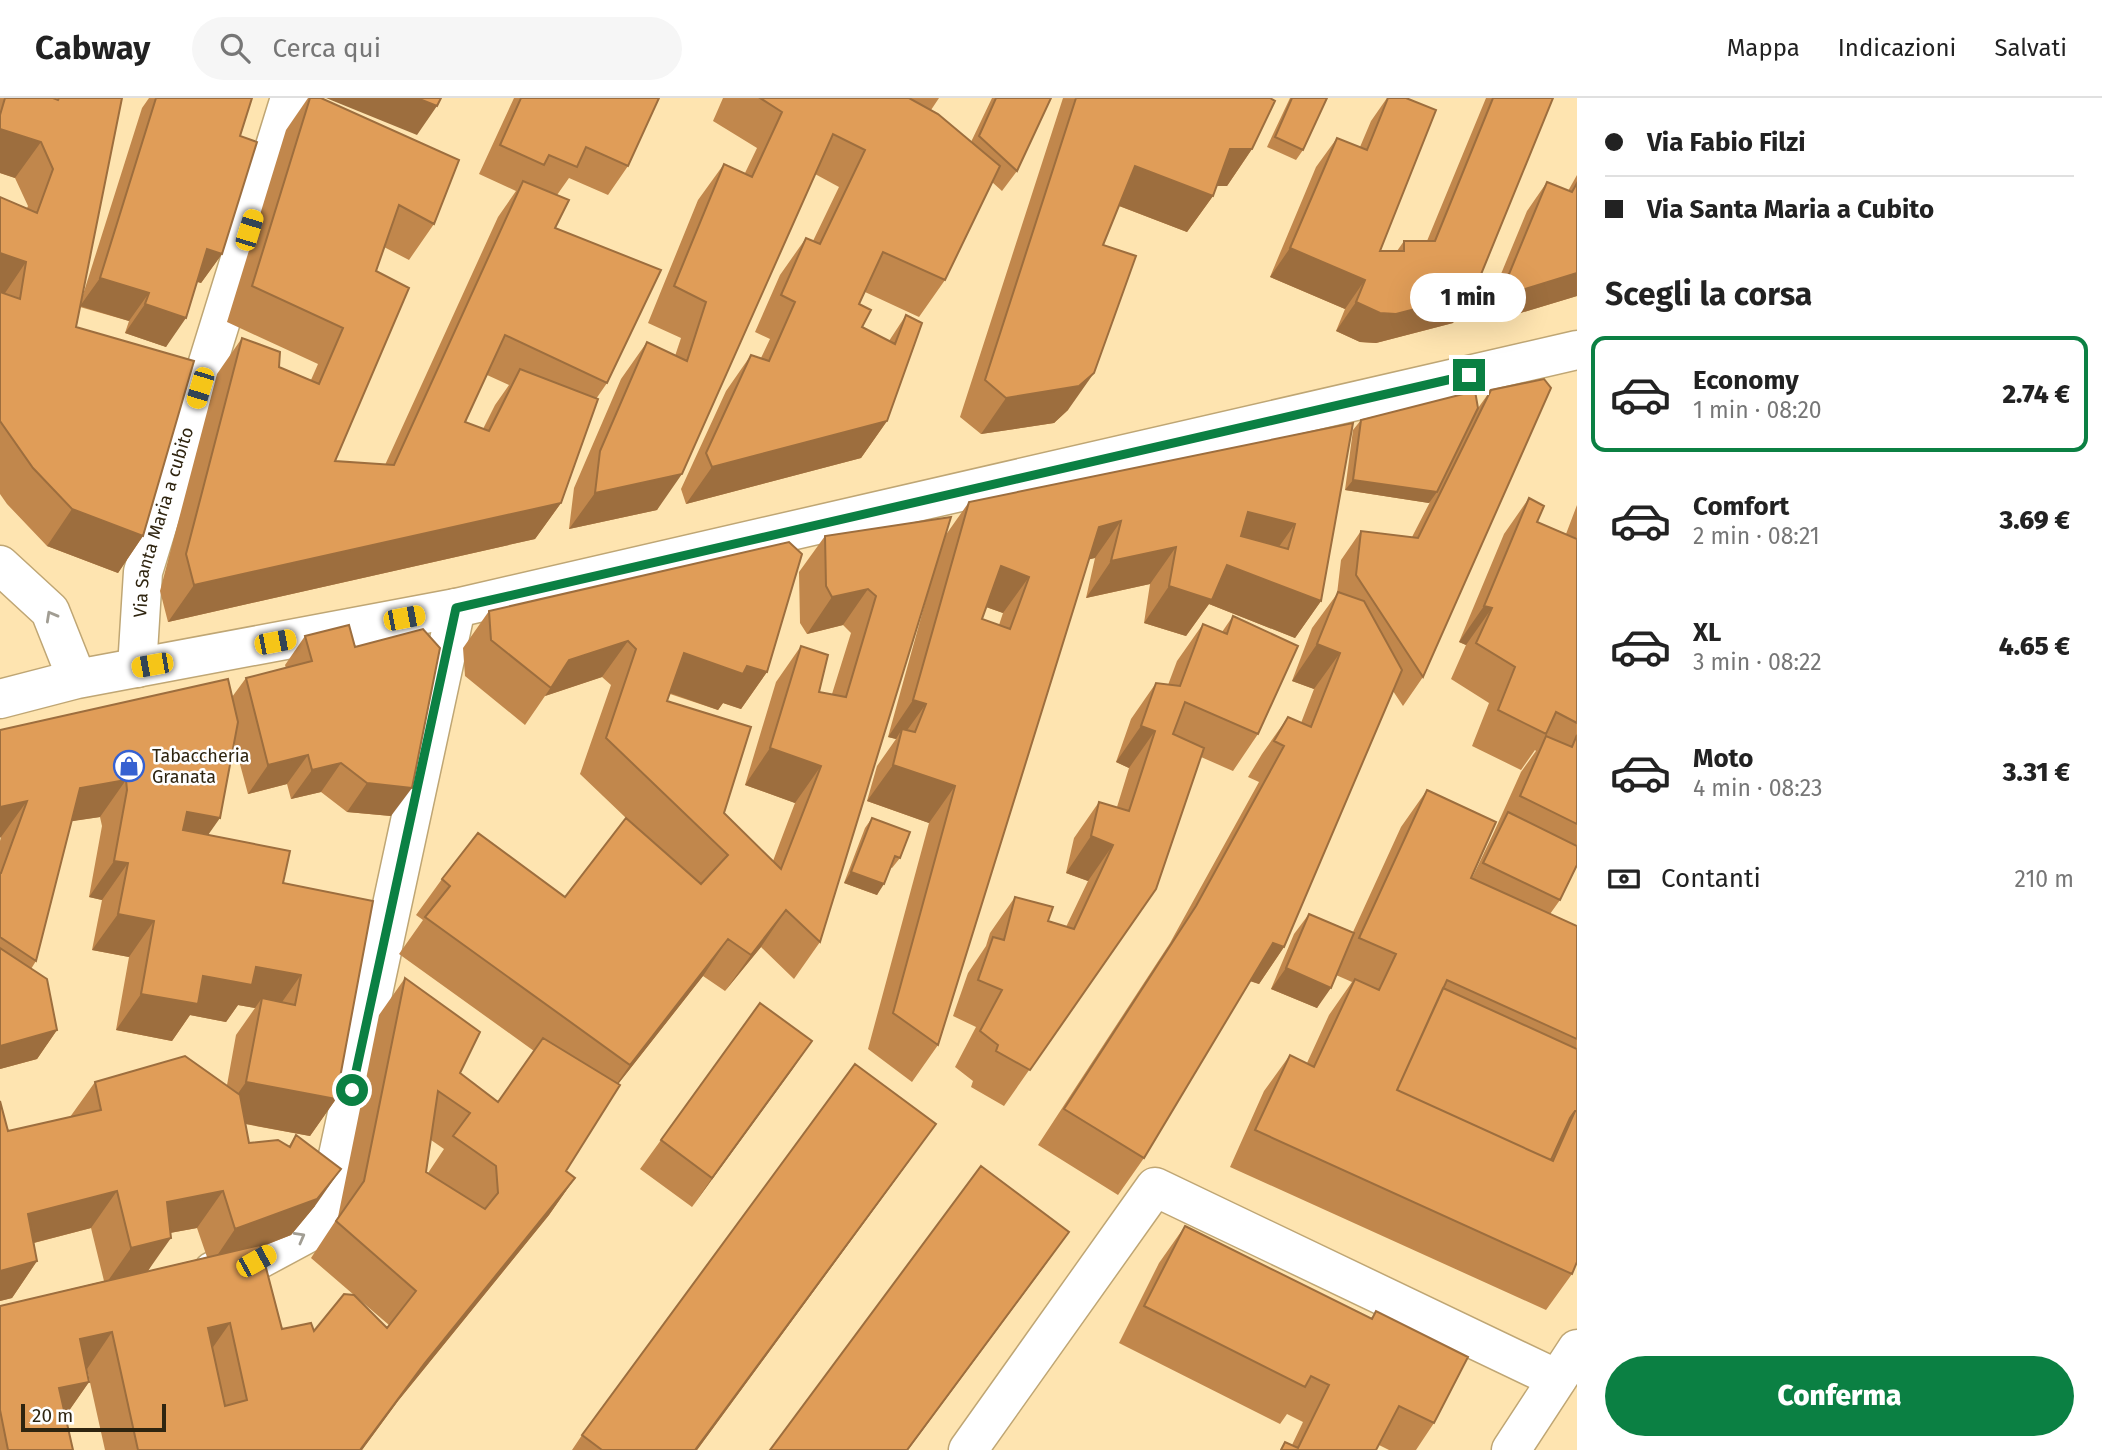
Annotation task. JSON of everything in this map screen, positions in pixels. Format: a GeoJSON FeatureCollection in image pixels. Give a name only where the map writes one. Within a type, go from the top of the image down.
{"type":"FeatureCollection","features":[{"type":"Feature","properties":{"kind":"street","name":"Via Santa Maria a cubito"},"geometry":{"type":"LineString","coordinates":[[137,668],[143,572],[290,98]]}},
{"type":"Feature","properties":{"kind":"street"},"geometry":{"type":"LineString","coordinates":[[0,699],[77,679],[456,608],[1577,350]]}},
{"type":"Feature","properties":{"kind":"street"},"geometry":{"type":"LineString","coordinates":[[0,565],[50,611],[77,679]]}},
{"type":"Feature","properties":{"kind":"street"},"geometry":{"type":"LineString","coordinates":[[175,1280],[256,1261],[323,1224],[456,608]]}},
{"type":"Feature","properties":{"kind":"street"},"geometry":{"type":"LineString","coordinates":[[968,1450],[1154,1187],[1567,1364],[1511,1450]]}},
{"type":"Feature","properties":{"kind":"building"},"geometry":{"type":"Polygon","coordinates":[[[5,98],[122,98],[76,327],[194,361],[143,536],[72,509],[33,468],[0,421],[0,292],[20,299],[26,262],[0,253],[0,197],[37,213],[53,169],[41,142],[0,129],[0,115],[5,98]]]}},
{"type":"Feature","properties":{"kind":"building"},"geometry":{"type":"Polygon","coordinates":[[[156,98],[252,98],[240,136],[257,142],[222,254],[207,249],[186,318],[145,304],[149,293],[100,278],[156,98]]]}},
{"type":"Feature","properties":{"kind":"building"},"geometry":{"type":"Polygon","coordinates":[[[310,98],[321,98],[459,160],[434,224],[399,205],[376,271],[409,288],[335,461],[394,465],[523,181],[569,200],[555,228],[661,270],[607,383],[505,335],[465,422],[489,431],[520,369],[598,399],[561,503],[194,585],[186,554],[242,338],[280,352],[279,367],[319,384],[343,328],[252,286],[310,98]]]}},
{"type":"Feature","properties":{"kind":"building"},"geometry":{"type":"Polygon","coordinates":[[[417,98],[441,98],[437,106],[417,98]]]}},
{"type":"Feature","properties":{"kind":"building"},"geometry":{"type":"Polygon","coordinates":[[[521,98],[659,98],[628,166],[586,147],[577,167],[549,155],[544,165],[500,145],[521,98]]]}},
{"type":"Feature","properties":{"kind":"building"},"geometry":{"type":"Polygon","coordinates":[[[760,98],[909,98],[938,114],[1000,166],[945,280],[883,252],[859,304],[871,310],[862,327],[895,344],[906,315],[922,323],[887,421],[712,467],[706,453],[751,355],[769,361],[795,302],[781,295],[806,238],[820,244],[865,150],[833,134],[682,474],[595,493],[600,451],[647,342],[687,361],[706,302],[674,286],[724,164],[752,177],[782,112],[760,98]]]}},
{"type":"Feature","properties":{"kind":"building"},"geometry":{"type":"Polygon","coordinates":[[[996,98],[1051,98],[1017,171],[979,136],[996,98]]]}},
{"type":"Feature","properties":{"kind":"building"},"geometry":{"type":"Polygon","coordinates":[[[1076,98],[1270,98],[1275,101],[1252,149],[1230,149],[1213,196],[1135,166],[1103,245],[1136,256],[1094,373],[1079,386],[1006,398],[985,380],[1076,98]]]}},
{"type":"Feature","properties":{"kind":"building"},"geometry":{"type":"Polygon","coordinates":[[[1292,98],[1327,98],[1303,150],[1275,137],[1292,98]]]}},
{"type":"Feature","properties":{"kind":"building"},"geometry":{"type":"Polygon","coordinates":[[[1388,98],[1406,98],[1436,110],[1380,251],[1404,251],[1404,241],[1435,241],[1493,98],[1553,98],[1473,294],[1396,314],[1380,313],[1356,302],[1365,280],[1290,248],[1337,138],[1367,150],[1388,98]]]}},
{"type":"Feature","properties":{"kind":"building"},"geometry":{"type":"Polygon","coordinates":[[[1547,182],[1572,192],[1577,183],[1577,273],[1515,292],[1509,274],[1547,182]]]}},
{"type":"Feature","properties":{"kind":"building"},"geometry":{"type":"Polygon","coordinates":[[[1544,379],[1551,388],[1423,677],[1356,575],[1361,531],[1418,538],[1491,390],[1544,379]]]}},
{"type":"Feature","properties":{"kind":"building"},"geometry":{"type":"Polygon","coordinates":[[[1475,391],[1478,408],[1437,492],[1353,480],[1361,420],[1475,391]]]}},
{"type":"Feature","properties":{"kind":"building"},"geometry":{"type":"Polygon","coordinates":[[[1353,423],[1321,601],[1227,565],[1212,600],[1169,586],[1176,547],[1111,561],[1121,521],[1099,527],[938,1045],[893,1013],[955,786],[893,765],[902,729],[915,732],[926,704],[913,700],[969,502],[1353,423]],[[1248,512],[1241,536],[1288,549],[1295,524],[1248,512]],[[1001,566],[982,619],[1010,629],[1029,577],[1001,566]]]}},
{"type":"Feature","properties":{"kind":"building"},"geometry":{"type":"Polygon","coordinates":[[[1529,498],[1544,506],[1537,522],[1577,539],[1577,723],[1556,712],[1546,734],[1498,710],[1515,667],[1476,643],[1492,608],[1484,606],[1529,498]]]}},
{"type":"Feature","properties":{"kind":"building"},"geometry":{"type":"Polygon","coordinates":[[[951,517],[820,942],[786,910],[751,955],[728,939],[630,1065],[425,917],[450,886],[442,879],[478,833],[565,897],[626,818],[701,884],[728,855],[606,738],[636,649],[628,641],[569,660],[551,688],[491,640],[489,611],[789,542],[802,554],[767,672],[747,666],[743,674],[684,653],[667,701],[751,727],[724,813],[781,869],[821,766],[770,748],[801,646],[828,655],[819,692],[846,697],[876,596],[868,589],[832,597],[826,586],[825,536],[951,517]]]}},
{"type":"Feature","properties":{"kind":"building"},"geometry":{"type":"Polygon","coordinates":[[[1338,592],[1364,601],[1402,670],[1284,947],[1273,943],[1144,1158],[1064,1109],[1196,906],[1284,746],[1274,741],[1288,717],[1311,727],[1340,653],[1317,644],[1338,592]]]}},
{"type":"Feature","properties":{"kind":"building"},"geometry":{"type":"Polygon","coordinates":[[[1233,616],[1298,646],[1258,734],[1185,702],[1173,734],[1204,748],[1156,889],[1030,1070],[996,1051],[998,1045],[980,1031],[1002,990],[978,980],[993,937],[1004,940],[1015,897],[1053,907],[1048,921],[1074,929],[1113,845],[1091,836],[1099,802],[1129,811],[1155,731],[1141,726],[1156,683],[1180,686],[1203,624],[1227,634],[1233,616]]]}},
{"type":"Feature","properties":{"kind":"building"},"geometry":{"type":"Polygon","coordinates":[[[349,625],[355,647],[423,629],[440,648],[412,788],[367,783],[341,763],[312,770],[308,755],[268,765],[246,678],[312,661],[305,636],[349,625]]]}},
{"type":"Feature","properties":{"kind":"building"},"geometry":{"type":"Polygon","coordinates":[[[228,679],[238,722],[220,818],[187,812],[183,830],[290,851],[283,883],[373,901],[336,1099],[246,1082],[262,998],[295,1005],[301,975],[256,967],[252,985],[203,976],[198,1004],[141,994],[154,921],[118,914],[128,863],[114,861],[127,790],[126,780],[80,788],[36,961],[0,937],[0,873],[27,801],[0,807],[0,730],[228,679]]]}},
{"type":"Feature","properties":{"kind":"building"},"geometry":{"type":"Polygon","coordinates":[[[1577,735],[1577,824],[1520,796],[1546,736],[1572,747],[1577,735]]]}},
{"type":"Feature","properties":{"kind":"building"},"geometry":{"type":"Polygon","coordinates":[[[1427,790],[1496,822],[1471,878],[1577,926],[1577,1039],[1447,980],[1397,1090],[1553,1161],[1577,1111],[1577,1262],[1572,1274],[1255,1130],[1290,1055],[1314,1067],[1355,979],[1379,990],[1396,954],[1359,938],[1427,790]]]}},
{"type":"Feature","properties":{"kind":"building"},"geometry":{"type":"Polygon","coordinates":[[[1508,812],[1577,846],[1577,865],[1560,900],[1483,863],[1508,812]]]}},
{"type":"Feature","properties":{"kind":"building"},"geometry":{"type":"Polygon","coordinates":[[[872,818],[910,832],[900,858],[895,856],[884,884],[851,872],[872,818]]]}},
{"type":"Feature","properties":{"kind":"building"},"geometry":{"type":"Polygon","coordinates":[[[1309,914],[1354,933],[1331,988],[1286,968],[1309,914]]]}},
{"type":"Feature","properties":{"kind":"building"},"geometry":{"type":"Polygon","coordinates":[[[0,948],[47,979],[57,1030],[0,1046],[0,948]]]}},
{"type":"Feature","properties":{"kind":"building"},"geometry":{"type":"Polygon","coordinates":[[[405,978],[480,1032],[460,1073],[498,1102],[543,1038],[620,1085],[566,1171],[575,1178],[424,1364],[360,1450],[138,1450],[112,1332],[80,1339],[89,1382],[59,1388],[73,1450],[8,1450],[0,1410],[0,1306],[260,1245],[282,1329],[311,1323],[314,1331],[344,1294],[354,1295],[387,1328],[416,1291],[336,1221],[364,1181],[405,978]],[[438,1091],[426,1172],[485,1209],[498,1193],[496,1166],[453,1136],[470,1113],[438,1091]],[[230,1323],[208,1328],[225,1406],[247,1400],[230,1323]]]}},
{"type":"Feature","properties":{"kind":"building"},"geometry":{"type":"Polygon","coordinates":[[[1443,988],[1577,1049],[1577,1111],[1570,1118],[1551,1160],[1397,1090],[1443,988]]]}},
{"type":"Feature","properties":{"kind":"building"},"geometry":{"type":"Polygon","coordinates":[[[760,1003],[812,1041],[712,1178],[661,1140],[760,1003]]]}},
{"type":"Feature","properties":{"kind":"building"},"geometry":{"type":"Polygon","coordinates":[[[185,1056],[240,1095],[249,1143],[278,1140],[290,1147],[296,1135],[341,1169],[317,1199],[235,1229],[223,1191],[167,1202],[171,1238],[131,1248],[117,1191],[28,1214],[37,1261],[0,1271],[0,1101],[8,1131],[101,1110],[95,1082],[185,1056]]]}},
{"type":"Feature","properties":{"kind":"building"},"geometry":{"type":"Polygon","coordinates":[[[855,1064],[936,1124],[695,1450],[602,1450],[582,1435],[855,1064]]]}},
{"type":"Feature","properties":{"kind":"building"},"geometry":{"type":"Polygon","coordinates":[[[981,1166],[1069,1232],[907,1450],[770,1450],[981,1166]]]}},
{"type":"Feature","properties":{"kind":"building"},"geometry":{"type":"Polygon","coordinates":[[[1185,1226],[1372,1319],[1376,1311],[1468,1357],[1434,1423],[1399,1406],[1376,1450],[1281,1450],[1285,1442],[1298,1448],[1329,1385],[1311,1376],[1305,1387],[1144,1306],[1185,1226]]]}},
{"type":"Feature","properties":{"kind":"place","name":"Tabaccheria Granata"},"geometry":{"type":"Point","coordinates":[129,766]}},
{"type":"Feature","properties":{"kind":"route"},"geometry":{"type":"LineString","coordinates":[[352,1090],[456,608],[1469,375]]}}]}
